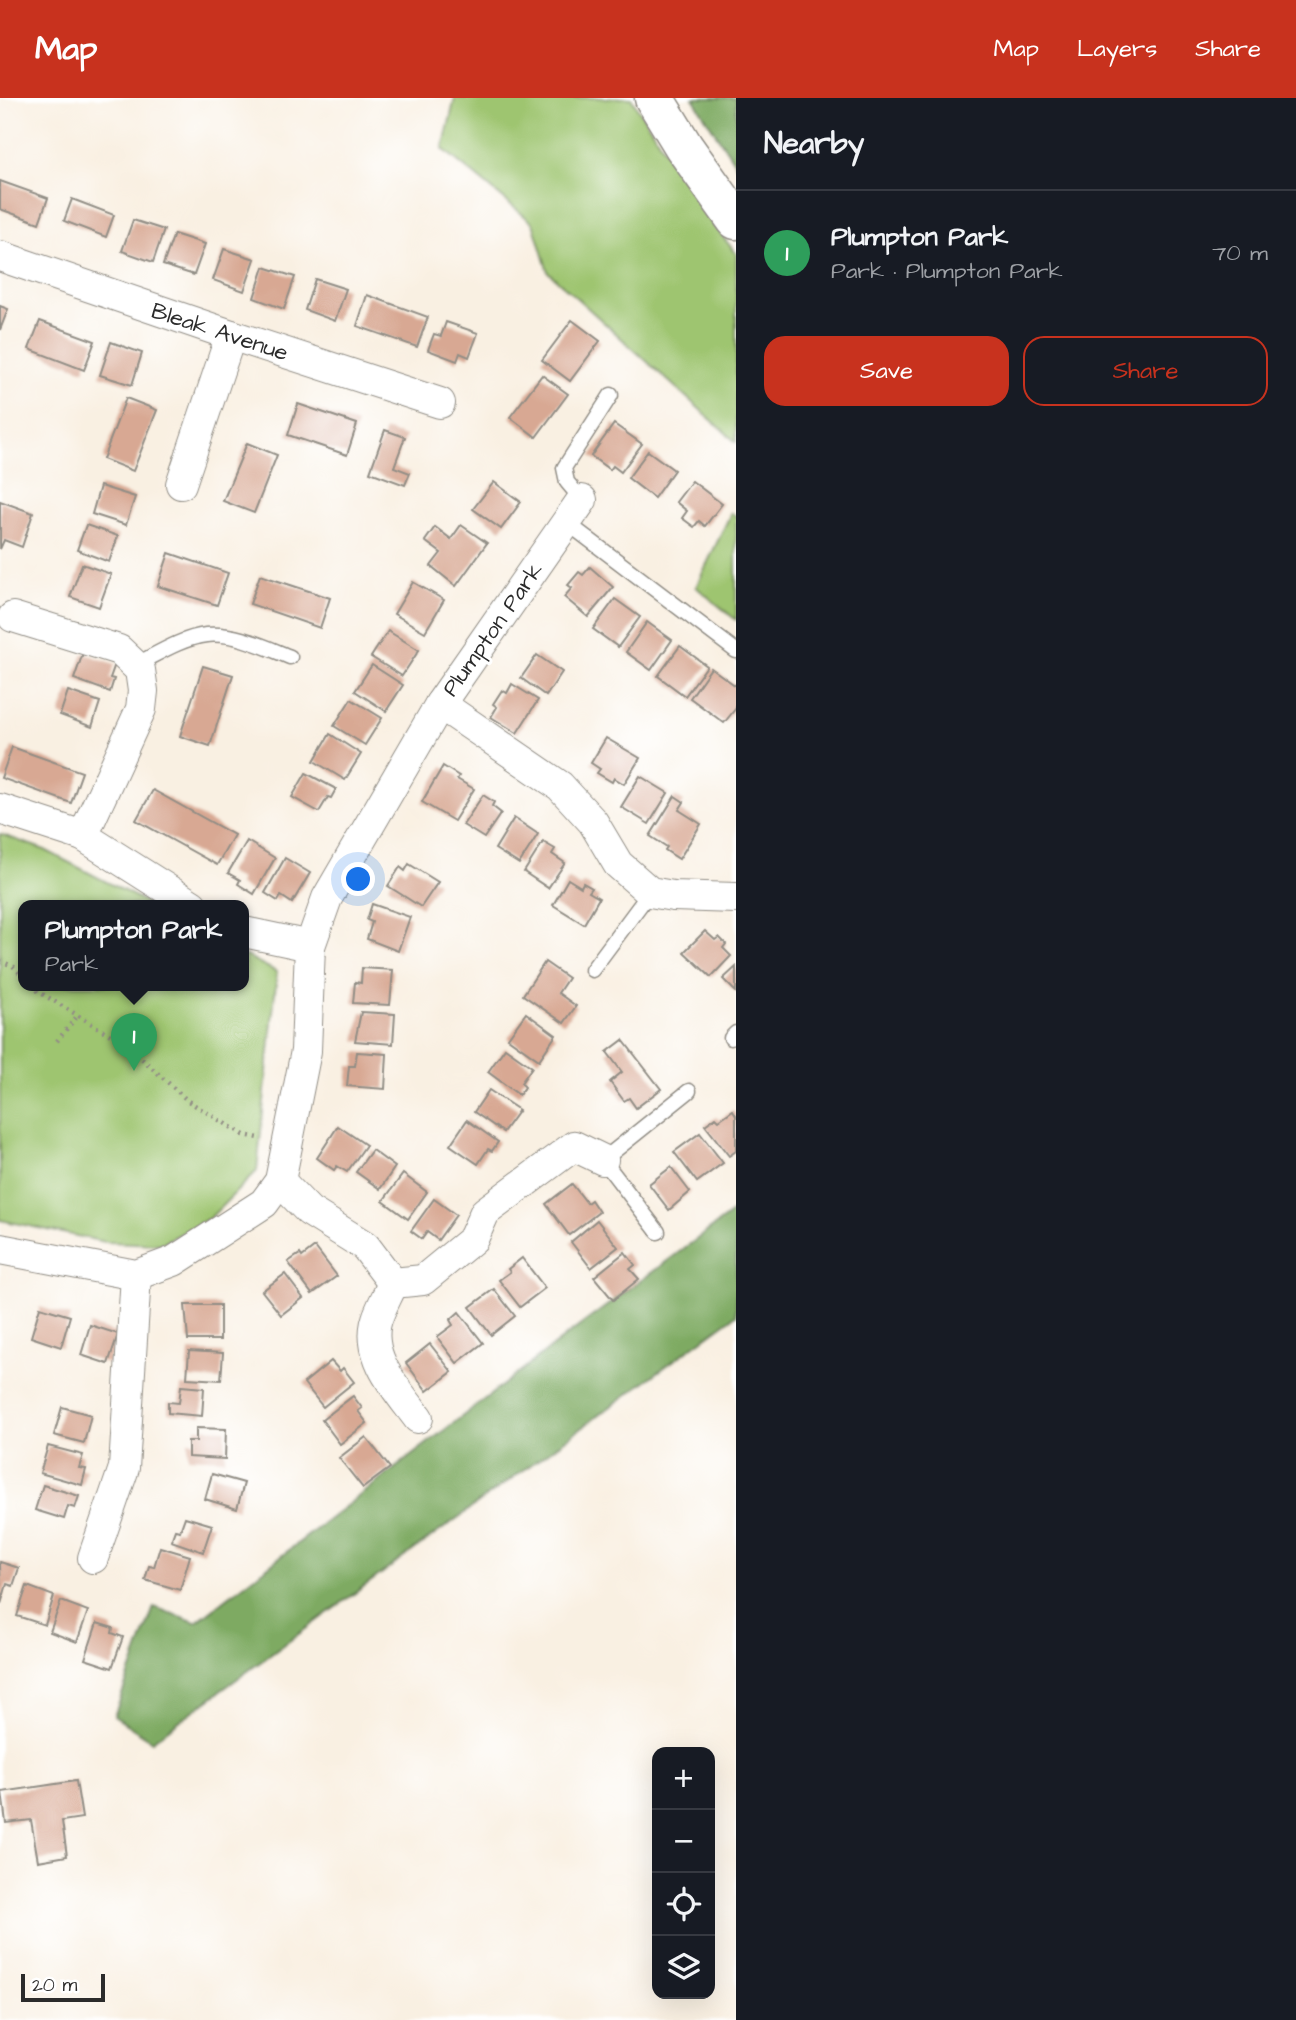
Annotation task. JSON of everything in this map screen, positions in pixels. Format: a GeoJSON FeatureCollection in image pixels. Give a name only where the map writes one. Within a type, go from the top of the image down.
{"type":"FeatureCollection","features":[{"type":"Feature","properties":{"kind":"highway"},"geometry":{"type":"LineString","coordinates":[[654,98],[684,147],[736,220]]}},
{"type":"Feature","properties":{"kind":"street","name":"Bleak Avenue"},"geometry":{"type":"LineString","coordinates":[[0,256],[440,403]]}},
{"type":"Feature","properties":{"kind":"street"},"geometry":{"type":"LineString","coordinates":[[181,484],[231,335]]}},
{"type":"Feature","properties":{"kind":"street","name":"Plumpton Park"},"geometry":{"type":"LineString","coordinates":[[136,1275],[173,1261],[214,1237],[264,1203],[280,1181],[306,1051],[310,946],[327,898],[440,704],[574,511]]}},
{"type":"Feature","properties":{"kind":"street"},"geometry":{"type":"LineString","coordinates":[[8,613],[118,650],[140,670],[141,709],[83,836]]}},
{"type":"Feature","properties":{"kind":"street"},"geometry":{"type":"LineString","coordinates":[[440,704],[560,786],[593,822],[618,864],[650,892],[673,896],[736,898]]}},
{"type":"Feature","properties":{"kind":"street"},"geometry":{"type":"LineString","coordinates":[[0,809],[83,836],[184,900]]}},
{"type":"Feature","properties":{"kind":"street"},"geometry":{"type":"LineString","coordinates":[[249,933],[310,946]]}},
{"type":"Feature","properties":{"kind":"street"},"geometry":{"type":"LineString","coordinates":[[393,1283],[423,1280],[473,1239],[485,1212],[574,1146],[603,1160]]}},
{"type":"Feature","properties":{"kind":"street"},"geometry":{"type":"LineString","coordinates":[[280,1181],[309,1211],[365,1246],[393,1283]]}},
{"type":"Feature","properties":{"kind":"street"},"geometry":{"type":"LineString","coordinates":[[0,1249],[136,1275],[124,1468],[93,1558]]}},
{"type":"Feature","properties":{"kind":"street"},"geometry":{"type":"LineString","coordinates":[[393,1283],[376,1320],[373,1344],[389,1379],[418,1418]]}},
{"type":"Feature","properties":{"kind":"lane"},"geometry":{"type":"LineString","coordinates":[[611,395],[564,468],[574,511],[736,651]]}},
{"type":"Feature","properties":{"kind":"lane"},"geometry":{"type":"LineString","coordinates":[[135,664],[206,635],[247,641],[290,657]]}},
{"type":"Feature","properties":{"kind":"lane"},"geometry":{"type":"LineString","coordinates":[[592,970],[650,892]]}},
{"type":"Feature","properties":{"kind":"lane"},"geometry":{"type":"LineString","coordinates":[[658,1232],[603,1160],[689,1091]]}},
{"type":"Feature","properties":{"kind":"path"},"geometry":{"type":"LineString","coordinates":[[0,961],[18,971]]}},
{"type":"Feature","properties":{"kind":"path"},"geometry":{"type":"LineString","coordinates":[[37,991],[127,1045],[188,1101],[244,1135],[288,1143]]}},
{"type":"Feature","properties":{"kind":"path"},"geometry":{"type":"LineString","coordinates":[[57,1041],[78,1015]]}},
{"type":"Feature","properties":{"kind":"green space"},"geometry":{"type":"Polygon","coordinates":[[[455,98],[631,98],[714,226],[736,253],[736,442],[548,272],[533,223],[443,149],[455,98]]]}},
{"type":"Feature","properties":{"kind":"green space"},"geometry":{"type":"Polygon","coordinates":[[[693,98],[736,98],[736,165],[693,98]]]}},
{"type":"Feature","properties":{"kind":"green space"},"geometry":{"type":"Polygon","coordinates":[[[731,513],[736,516],[736,620],[696,587],[731,513]]]}},
{"type":"Feature","properties":{"kind":"green space"},"geometry":{"type":"Polygon","coordinates":[[[0,834],[45,850],[141,900],[18,900],[18,991],[249,991],[249,958],[277,972],[257,1171],[210,1218],[160,1244],[105,1242],[0,1220],[0,834]]]}},
{"type":"Feature","properties":{"kind":"green space"},"geometry":{"type":"Polygon","coordinates":[[[736,1210],[736,1315],[152,1741],[114,1716],[154,1607],[196,1622],[570,1333],[736,1210]]]}},
{"type":"Feature","properties":{"kind":"building"},"geometry":{"type":"Polygon","coordinates":[[[0,181],[48,198],[39,223],[0,209],[0,181]]]}},
{"type":"Feature","properties":{"kind":"building"},"geometry":{"type":"Polygon","coordinates":[[[72,199],[114,215],[106,237],[64,221],[72,199]]]}},
{"type":"Feature","properties":{"kind":"building"},"geometry":{"type":"Polygon","coordinates":[[[133,220],[164,230],[153,262],[122,251],[133,220]]]}},
{"type":"Feature","properties":{"kind":"building"},"geometry":{"type":"Polygon","coordinates":[[[174,234],[205,244],[194,275],[163,265],[174,234]]]}},
{"type":"Feature","properties":{"kind":"building"},"geometry":{"type":"Polygon","coordinates":[[[224,249],[255,259],[244,291],[213,280],[224,249]]]}},
{"type":"Feature","properties":{"kind":"building"},"geometry":{"type":"Polygon","coordinates":[[[264,267],[295,277],[284,309],[254,298],[264,267]]]}},
{"type":"Feature","properties":{"kind":"building"},"geometry":{"type":"Polygon","coordinates":[[[315,279],[346,289],[335,321],[305,310],[315,279]]]}},
{"type":"Feature","properties":{"kind":"building"},"geometry":{"type":"Polygon","coordinates":[[[367,295],[428,317],[417,347],[357,326],[367,295]]]}},
{"type":"Feature","properties":{"kind":"building"},"geometry":{"type":"Polygon","coordinates":[[[0,306],[8,309],[0,330],[0,306]]]}},
{"type":"Feature","properties":{"kind":"building"},"geometry":{"type":"Polygon","coordinates":[[[572,320],[600,341],[570,381],[542,360],[572,320]]]}},
{"type":"Feature","properties":{"kind":"building"},"geometry":{"type":"Polygon","coordinates":[[[40,321],[95,341],[84,370],[29,349],[40,321]]]}},
{"type":"Feature","properties":{"kind":"building"},"geometry":{"type":"Polygon","coordinates":[[[446,322],[478,333],[469,357],[460,353],[457,361],[428,350],[434,334],[441,336],[446,322]]]}},
{"type":"Feature","properties":{"kind":"building"},"geometry":{"type":"Polygon","coordinates":[[[111,342],[142,353],[132,385],[100,375],[111,342]]]}},
{"type":"Feature","properties":{"kind":"building"},"geometry":{"type":"Polygon","coordinates":[[[542,375],[568,394],[536,437],[510,417],[542,375]]]}},
{"type":"Feature","properties":{"kind":"building"},"geometry":{"type":"Polygon","coordinates":[[[126,398],[157,410],[133,471],[103,459],[126,398]]]}},
{"type":"Feature","properties":{"kind":"building"},"geometry":{"type":"Polygon","coordinates":[[[298,404],[357,424],[347,455],[288,435],[298,404]]]}},
{"type":"Feature","properties":{"kind":"building"},"geometry":{"type":"Polygon","coordinates":[[[614,424],[642,444],[621,472],[613,466],[610,470],[591,456],[614,424]]]}},
{"type":"Feature","properties":{"kind":"building"},"geometry":{"type":"Polygon","coordinates":[[[385,430],[405,437],[394,467],[410,473],[405,485],[370,472],[385,430]]]}},
{"type":"Feature","properties":{"kind":"building"},"geometry":{"type":"Polygon","coordinates":[[[247,443],[277,455],[254,513],[223,501],[247,443]]]}},
{"type":"Feature","properties":{"kind":"building"},"geometry":{"type":"Polygon","coordinates":[[[648,451],[674,470],[654,498],[628,478],[648,451]]]}},
{"type":"Feature","properties":{"kind":"building"},"geometry":{"type":"Polygon","coordinates":[[[692,481],[722,504],[705,526],[699,521],[694,527],[682,518],[687,511],[676,502],[692,481]]]}},
{"type":"Feature","properties":{"kind":"building"},"geometry":{"type":"Polygon","coordinates":[[[494,482],[521,502],[501,529],[473,509],[494,482]]]}},
{"type":"Feature","properties":{"kind":"building"},"geometry":{"type":"Polygon","coordinates":[[[100,486],[135,497],[126,525],[92,514],[100,486]]]}},
{"type":"Feature","properties":{"kind":"building"},"geometry":{"type":"Polygon","coordinates":[[[0,501],[33,513],[22,547],[4,540],[0,549],[0,501]]]}},
{"type":"Feature","properties":{"kind":"building"},"geometry":{"type":"Polygon","coordinates":[[[86,525],[118,536],[109,562],[77,550],[86,525]]]}},
{"type":"Feature","properties":{"kind":"building"},"geometry":{"type":"Polygon","coordinates":[[[461,525],[487,543],[456,586],[431,566],[441,553],[425,541],[435,527],[451,539],[461,525]]]}},
{"type":"Feature","properties":{"kind":"building"},"geometry":{"type":"Polygon","coordinates":[[[169,553],[228,573],[217,605],[158,586],[169,553]]]}},
{"type":"Feature","properties":{"kind":"building"},"geometry":{"type":"Polygon","coordinates":[[[82,564],[111,574],[99,607],[70,597],[82,564]]]}},
{"type":"Feature","properties":{"kind":"building"},"geometry":{"type":"Polygon","coordinates":[[[590,567],[613,587],[588,617],[564,597],[572,588],[568,585],[579,572],[583,575],[590,567]]]}},
{"type":"Feature","properties":{"kind":"building"},"geometry":{"type":"Polygon","coordinates":[[[260,575],[330,598],[320,628],[250,604],[260,575]]]}},
{"type":"Feature","properties":{"kind":"building"},"geometry":{"type":"Polygon","coordinates":[[[413,582],[444,600],[425,632],[394,614],[413,582]]]}},
{"type":"Feature","properties":{"kind":"building"},"geometry":{"type":"Polygon","coordinates":[[[615,599],[640,617],[618,647],[593,629],[615,599]]]}},
{"type":"Feature","properties":{"kind":"building"},"geometry":{"type":"Polygon","coordinates":[[[647,622],[672,640],[651,670],[626,652],[647,622]]]}},
{"type":"Feature","properties":{"kind":"building"},"geometry":{"type":"Polygon","coordinates":[[[388,631],[419,650],[402,676],[371,657],[388,631]]]}},
{"type":"Feature","properties":{"kind":"building"},"geometry":{"type":"Polygon","coordinates":[[[680,646],[707,666],[685,696],[658,676],[680,646]]]}},
{"type":"Feature","properties":{"kind":"building"},"geometry":{"type":"Polygon","coordinates":[[[83,653],[115,664],[110,678],[114,679],[110,692],[74,679],[83,653]]]}},
{"type":"Feature","properties":{"kind":"building"},"geometry":{"type":"Polygon","coordinates":[[[537,655],[562,672],[546,696],[521,678],[537,655]]]}},
{"type":"Feature","properties":{"kind":"building"},"geometry":{"type":"Polygon","coordinates":[[[372,665],[403,685],[386,711],[355,691],[372,665]]]}},
{"type":"Feature","properties":{"kind":"building"},"geometry":{"type":"Polygon","coordinates":[[[203,666],[233,675],[210,746],[180,736],[203,666]]]}},
{"type":"Feature","properties":{"kind":"building"},"geometry":{"type":"Polygon","coordinates":[[[711,668],[736,686],[736,708],[724,723],[690,698],[711,668]]]}},
{"type":"Feature","properties":{"kind":"building"},"geometry":{"type":"Polygon","coordinates":[[[512,684],[538,700],[517,733],[491,717],[497,707],[493,704],[502,690],[507,693],[512,684]]]}},
{"type":"Feature","properties":{"kind":"building"},"geometry":{"type":"Polygon","coordinates":[[[68,691],[100,702],[92,727],[60,715],[68,691]]]}},
{"type":"Feature","properties":{"kind":"building"},"geometry":{"type":"Polygon","coordinates":[[[351,699],[382,718],[365,745],[334,726],[351,699]]]}},
{"type":"Feature","properties":{"kind":"building"},"geometry":{"type":"Polygon","coordinates":[[[330,734],[361,754],[345,780],[314,761],[330,734]]]}},
{"type":"Feature","properties":{"kind":"building"},"geometry":{"type":"Polygon","coordinates":[[[606,738],[640,758],[624,784],[614,778],[612,782],[597,773],[600,769],[591,763],[606,738]]]}},
{"type":"Feature","properties":{"kind":"building"},"geometry":{"type":"Polygon","coordinates":[[[12,747],[82,772],[71,803],[1,778],[12,747]]]}},
{"type":"Feature","properties":{"kind":"building"},"geometry":{"type":"Polygon","coordinates":[[[443,766],[474,789],[454,821],[422,802],[443,766]]]}},
{"type":"Feature","properties":{"kind":"building"},"geometry":{"type":"Polygon","coordinates":[[[306,773],[336,789],[319,812],[292,797],[306,773]]]}},
{"type":"Feature","properties":{"kind":"building"},"geometry":{"type":"Polygon","coordinates":[[[640,776],[668,793],[649,824],[621,807],[640,776]]]}},
{"type":"Feature","properties":{"kind":"building"},"geometry":{"type":"Polygon","coordinates":[[[153,790],[234,835],[217,865],[136,820],[153,790]]]}},
{"type":"Feature","properties":{"kind":"building"},"geometry":{"type":"Polygon","coordinates":[[[483,795],[494,802],[492,806],[501,813],[484,838],[463,825],[483,795]]]}},
{"type":"Feature","properties":{"kind":"building"},"geometry":{"type":"Polygon","coordinates":[[[675,796],[684,802],[679,810],[701,824],[679,859],[650,836],[675,796]]]}},
{"type":"Feature","properties":{"kind":"building"},"geometry":{"type":"Polygon","coordinates":[[[514,818],[538,834],[519,864],[495,849],[514,818]]]}},
{"type":"Feature","properties":{"kind":"building"},"geometry":{"type":"Polygon","coordinates":[[[247,841],[275,858],[254,894],[238,884],[240,880],[228,873],[247,841]]]}},
{"type":"Feature","properties":{"kind":"building"},"geometry":{"type":"Polygon","coordinates":[[[543,842],[555,849],[552,854],[565,863],[548,888],[524,872],[543,842]]]}},
{"type":"Feature","properties":{"kind":"building"},"geometry":{"type":"Polygon","coordinates":[[[285,858],[310,873],[292,903],[281,896],[278,901],[265,893],[285,858]]]}},
{"type":"Feature","properties":{"kind":"building"},"geometry":{"type":"Polygon","coordinates":[[[409,864],[438,882],[421,907],[388,886],[400,867],[405,871],[409,864]]]}},
{"type":"Feature","properties":{"kind":"building"},"geometry":{"type":"Polygon","coordinates":[[[568,879],[581,887],[583,883],[592,888],[589,892],[599,898],[584,924],[553,905],[568,879]]]}},
{"type":"Feature","properties":{"kind":"building"},"geometry":{"type":"Polygon","coordinates":[[[372,904],[410,917],[398,951],[367,939],[372,922],[367,920],[372,904]]]}},
{"type":"Feature","properties":{"kind":"building"},"geometry":{"type":"Polygon","coordinates":[[[705,931],[715,940],[719,937],[726,944],[723,948],[731,956],[711,977],[684,952],[705,931]]]}},
{"type":"Feature","properties":{"kind":"building"},"geometry":{"type":"Polygon","coordinates":[[[545,962],[568,978],[558,993],[576,1006],[564,1023],[523,995],[545,962]]]}},
{"type":"Feature","properties":{"kind":"building"},"geometry":{"type":"Polygon","coordinates":[[[736,967],[736,992],[723,979],[736,967]]]}},
{"type":"Feature","properties":{"kind":"building"},"geometry":{"type":"Polygon","coordinates":[[[362,968],[393,970],[390,1005],[353,1003],[355,982],[361,983],[362,968]]]}},
{"type":"Feature","properties":{"kind":"building"},"geometry":{"type":"Polygon","coordinates":[[[361,1012],[395,1014],[393,1044],[355,1041],[361,1012]]]}},
{"type":"Feature","properties":{"kind":"building"},"geometry":{"type":"Polygon","coordinates":[[[526,1013],[556,1035],[539,1060],[508,1038],[526,1013]]]}},
{"type":"Feature","properties":{"kind":"building"},"geometry":{"type":"Polygon","coordinates":[[[623,1040],[661,1089],[636,1108],[629,1098],[624,1101],[610,1082],[622,1072],[607,1052],[623,1040]]]}},
{"type":"Feature","properties":{"kind":"building"},"geometry":{"type":"Polygon","coordinates":[[[505,1048],[532,1067],[521,1083],[525,1087],[519,1095],[488,1072],[505,1048]]]}},
{"type":"Feature","properties":{"kind":"building"},"geometry":{"type":"Polygon","coordinates":[[[357,1052],[387,1054],[385,1089],[347,1086],[349,1066],[355,1066],[357,1052]]]}},
{"type":"Feature","properties":{"kind":"building"},"geometry":{"type":"Polygon","coordinates":[[[489,1090],[519,1110],[503,1132],[474,1112],[489,1090]]]}},
{"type":"Feature","properties":{"kind":"building"},"geometry":{"type":"Polygon","coordinates":[[[733,1110],[736,1115],[736,1151],[729,1156],[705,1125],[716,1117],[719,1120],[733,1110]]]}},
{"type":"Feature","properties":{"kind":"building"},"geometry":{"type":"Polygon","coordinates":[[[467,1120],[498,1142],[492,1151],[488,1149],[478,1164],[450,1145],[467,1120]]]}},
{"type":"Feature","properties":{"kind":"building"},"geometry":{"type":"Polygon","coordinates":[[[338,1126],[366,1145],[347,1172],[337,1166],[334,1170],[317,1158],[338,1126]]]}},
{"type":"Feature","properties":{"kind":"building"},"geometry":{"type":"Polygon","coordinates":[[[700,1133],[723,1163],[697,1182],[674,1152],[700,1133]]]}},
{"type":"Feature","properties":{"kind":"building"},"geometry":{"type":"Polygon","coordinates":[[[372,1150],[395,1167],[380,1189],[356,1172],[372,1150]]]}},
{"type":"Feature","properties":{"kind":"building"},"geometry":{"type":"Polygon","coordinates":[[[671,1167],[690,1192],[669,1210],[649,1184],[671,1167]]]}},
{"type":"Feature","properties":{"kind":"building"},"geometry":{"type":"Polygon","coordinates":[[[403,1174],[427,1192],[408,1219],[383,1201],[403,1174]]]}},
{"type":"Feature","properties":{"kind":"building"},"geometry":{"type":"Polygon","coordinates":[[[572,1184],[587,1203],[591,1200],[599,1212],[569,1235],[546,1204],[572,1184]]]}},
{"type":"Feature","properties":{"kind":"building"},"geometry":{"type":"Polygon","coordinates":[[[434,1199],[456,1215],[438,1240],[427,1232],[422,1239],[411,1231],[434,1199]]]}},
{"type":"Feature","properties":{"kind":"building"},"geometry":{"type":"Polygon","coordinates":[[[597,1220],[618,1247],[591,1268],[571,1242],[597,1220]]]}},
{"type":"Feature","properties":{"kind":"building"},"geometry":{"type":"Polygon","coordinates":[[[315,1247],[337,1276],[312,1294],[288,1262],[300,1254],[302,1257],[315,1247]]]}},
{"type":"Feature","properties":{"kind":"building"},"geometry":{"type":"Polygon","coordinates":[[[625,1252],[635,1265],[630,1269],[639,1279],[613,1300],[594,1277],[625,1252]]]}},
{"type":"Feature","properties":{"kind":"building"},"geometry":{"type":"Polygon","coordinates":[[[522,1258],[545,1288],[520,1307],[499,1280],[522,1258]]]}},
{"type":"Feature","properties":{"kind":"building"},"geometry":{"type":"Polygon","coordinates":[[[285,1274],[303,1298],[281,1315],[262,1291],[285,1274]]]}},
{"type":"Feature","properties":{"kind":"building"},"geometry":{"type":"Polygon","coordinates":[[[494,1289],[515,1316],[491,1335],[470,1307],[494,1289]]]}},
{"type":"Feature","properties":{"kind":"building"},"geometry":{"type":"Polygon","coordinates":[[[185,1305],[220,1305],[220,1340],[188,1340],[185,1305]]]}},
{"type":"Feature","properties":{"kind":"building"},"geometry":{"type":"Polygon","coordinates":[[[40,1307],[70,1316],[61,1347],[31,1337],[40,1307]]]}},
{"type":"Feature","properties":{"kind":"building"},"geometry":{"type":"Polygon","coordinates":[[[459,1312],[483,1343],[457,1363],[437,1337],[453,1325],[450,1320],[459,1312]]]}},
{"type":"Feature","properties":{"kind":"building"},"geometry":{"type":"Polygon","coordinates":[[[90,1325],[118,1334],[108,1364],[81,1355],[90,1325]]]}},
{"type":"Feature","properties":{"kind":"building"},"geometry":{"type":"Polygon","coordinates":[[[430,1344],[452,1372],[427,1391],[406,1363],[430,1344]]]}},
{"type":"Feature","properties":{"kind":"building"},"geometry":{"type":"Polygon","coordinates":[[[189,1351],[223,1353],[221,1380],[187,1378],[189,1351]]]}},
{"type":"Feature","properties":{"kind":"building"},"geometry":{"type":"Polygon","coordinates":[[[331,1361],[340,1371],[343,1368],[354,1382],[323,1407],[304,1383],[331,1361]]]}},
{"type":"Feature","properties":{"kind":"building"},"geometry":{"type":"Polygon","coordinates":[[[181,1386],[204,1388],[202,1416],[168,1413],[168,1402],[179,1403],[181,1386]]]}},
{"type":"Feature","properties":{"kind":"building"},"geometry":{"type":"Polygon","coordinates":[[[353,1396],[362,1408],[358,1411],[367,1423],[340,1444],[322,1420],[353,1396]]]}},
{"type":"Feature","properties":{"kind":"building"},"geometry":{"type":"Polygon","coordinates":[[[62,1407],[91,1415],[84,1443],[54,1435],[62,1407]]]}},
{"type":"Feature","properties":{"kind":"building"},"geometry":{"type":"Polygon","coordinates":[[[196,1428],[226,1429],[225,1459],[188,1457],[188,1441],[196,1441],[196,1428]]]}},
{"type":"Feature","properties":{"kind":"building"},"geometry":{"type":"Polygon","coordinates":[[[366,1437],[390,1468],[363,1488],[339,1458],[366,1437]]]}},
{"type":"Feature","properties":{"kind":"building"},"geometry":{"type":"Polygon","coordinates":[[[48,1446],[83,1455],[79,1468],[86,1469],[82,1485],[40,1473],[48,1446]]]}},
{"type":"Feature","properties":{"kind":"building"},"geometry":{"type":"Polygon","coordinates":[[[212,1474],[244,1483],[237,1509],[205,1499],[212,1474]]]}},
{"type":"Feature","properties":{"kind":"building"},"geometry":{"type":"Polygon","coordinates":[[[43,1485],[79,1496],[75,1508],[68,1506],[64,1519],[35,1510],[43,1485]]]}},
{"type":"Feature","properties":{"kind":"building"},"geometry":{"type":"Polygon","coordinates":[[[185,1517],[212,1525],[203,1552],[171,1541],[175,1530],[180,1531],[185,1517]]]}},
{"type":"Feature","properties":{"kind":"building"},"geometry":{"type":"Polygon","coordinates":[[[160,1547],[190,1556],[180,1590],[145,1580],[149,1566],[154,1567],[160,1547]]]}},
{"type":"Feature","properties":{"kind":"building"},"geometry":{"type":"Polygon","coordinates":[[[0,1562],[19,1568],[13,1586],[7,1584],[1,1604],[0,1562]]]}},
{"type":"Feature","properties":{"kind":"building"},"geometry":{"type":"Polygon","coordinates":[[[27,1586],[54,1596],[45,1625],[17,1616],[27,1586]]]}},
{"type":"Feature","properties":{"kind":"building"},"geometry":{"type":"Polygon","coordinates":[[[61,1601],[88,1611],[77,1642],[50,1632],[61,1601]]]}},
{"type":"Feature","properties":{"kind":"building"},"geometry":{"type":"Polygon","coordinates":[[[97,1623],[113,1628],[112,1633],[123,1637],[112,1668],[85,1659],[97,1623]]]}},
{"type":"Feature","properties":{"kind":"building"},"geometry":{"type":"Polygon","coordinates":[[[76,1781],[82,1818],[62,1821],[67,1856],[38,1861],[31,1820],[6,1823],[2,1792],[76,1781]]]}},
{"type":"Feature","properties":{"kind":"place","name":"Plumpton Park"},"geometry":{"type":"Point","coordinates":[134,1071]}}]}
